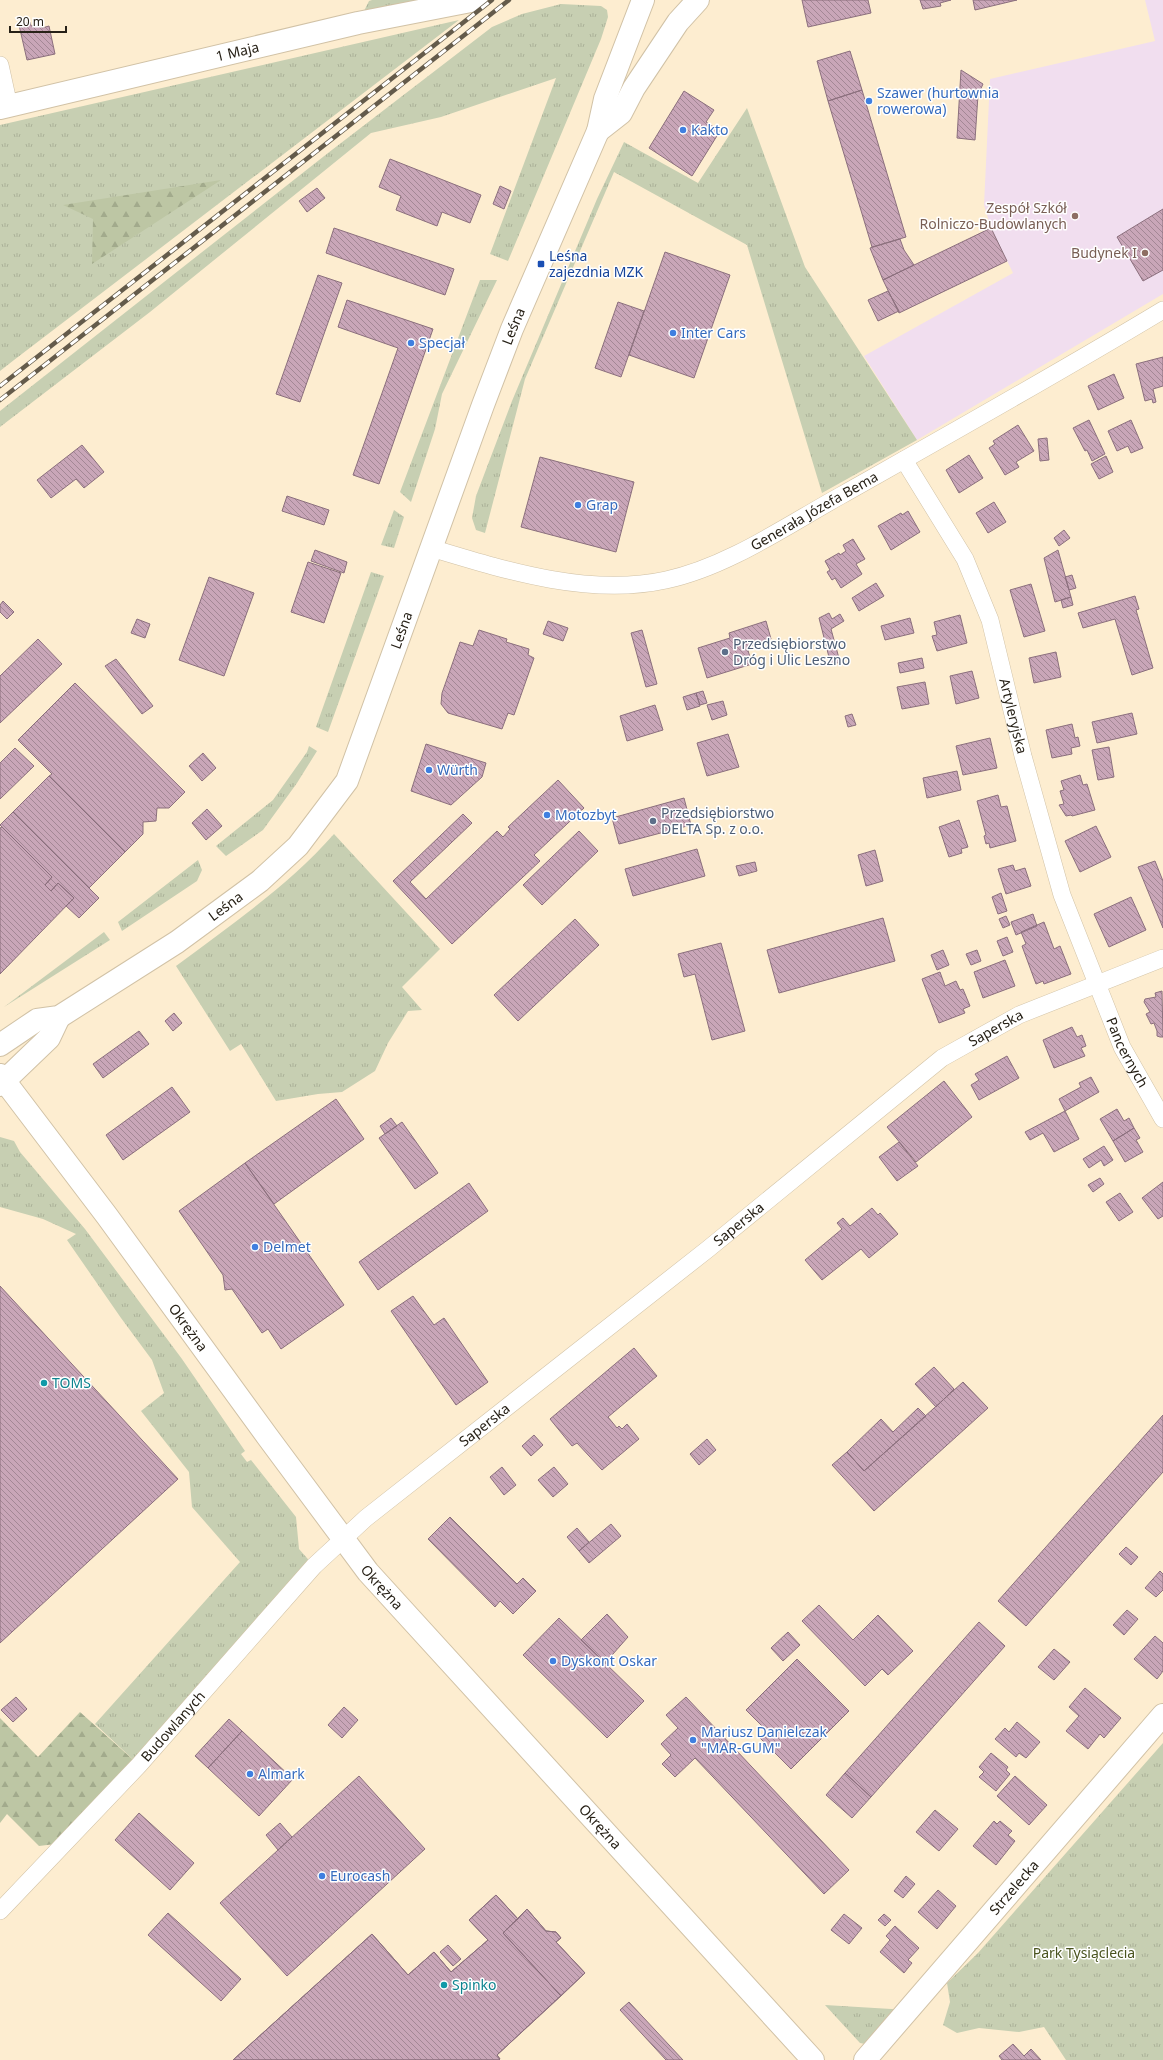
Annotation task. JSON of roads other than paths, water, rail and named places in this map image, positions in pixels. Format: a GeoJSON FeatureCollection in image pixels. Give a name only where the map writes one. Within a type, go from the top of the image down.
{"type":"FeatureCollection","features":[{"type":"Feature","properties":{"kind":"street","name":"1 Maja"},"geometry":{"type":"LineString","coordinates":[[4,107],[358,23],[476,0]]}},
{"type":"Feature","properties":{"kind":"street"},"geometry":{"type":"LineString","coordinates":[[625,0],[630,12],[629,38]]}},
{"type":"Feature","properties":{"kind":"street","name":"Leśna"},"geometry":{"type":"LineString","coordinates":[[0,1045],[37,1020],[59,1017],[177,942],[260,881],[298,846],[347,781],[483,405],[512,329],[598,131],[605,99],[643,0]]}},
{"type":"Feature","properties":{"kind":"street"},"geometry":{"type":"LineString","coordinates":[[678,22],[681,0]]}},
{"type":"Feature","properties":{"kind":"street"},"geometry":{"type":"LineString","coordinates":[[598,131],[621,113],[637,84],[678,22],[698,0]]}},
{"type":"Feature","properties":{"kind":"street"},"geometry":{"type":"LineString","coordinates":[[0,65],[4,107]]}},
{"type":"Feature","properties":{"kind":"street","name":"Generała Józefa Bema"},"geometry":{"type":"LineString","coordinates":[[431,548],[505,570],[555,579],[597,584],[634,584],[665,580],[701,570],[761,540],[904,460],[1160,313]]}},
{"type":"Feature","properties":{"kind":"street","name":"Artyleryjska"},"geometry":{"type":"LineString","coordinates":[[904,460],[965,559],[990,620],[1043,829],[1062,895],[1096,984]]}},
{"type":"Feature","properties":{"kind":"street","name":"Saperska"},"geometry":{"type":"LineString","coordinates":[[342,1538],[708,1249],[942,1058],[1019,1015],[1163,958]]}},
{"type":"Feature","properties":{"kind":"street","name":"Pancernych"},"geometry":{"type":"LineString","coordinates":[[1096,984],[1122,1047],[1163,1118]]}},
{"type":"Feature","properties":{"kind":"street"},"geometry":{"type":"LineString","coordinates":[[2,1080],[49,1038],[59,1017]]}},
{"type":"Feature","properties":{"kind":"street","name":"Okrężna"},"geometry":{"type":"LineString","coordinates":[[2,1080],[342,1538],[392,1600],[813,2060]]}},
{"type":"Feature","properties":{"kind":"street","name":"Budowlanych"},"geometry":{"type":"LineString","coordinates":[[0,1911],[139,1765],[314,1566],[342,1538]]}},
{"type":"Feature","properties":{"kind":"street","name":"Strzelecka"},"geometry":{"type":"LineString","coordinates":[[865,2060],[1163,1715]]}},
{"type":"Feature","properties":{"kind":"railway"},"geometry":{"type":"LineString","coordinates":[[0,386],[492,0]]}},
{"type":"Feature","properties":{"kind":"railway"},"geometry":{"type":"LineString","coordinates":[[0,400],[509,0]]}},
{"type":"Feature","properties":{"kind":"place","name":"Szawer (hurtownia rowerowa)"},"geometry":{"type":"Point","coordinates":[869,101]}},
{"type":"Feature","properties":{"kind":"place","name":"Kakto"},"geometry":{"type":"Point","coordinates":[683,130]}},
{"type":"Feature","properties":{"kind":"place","name":"Zespół Szkół Rolniczo-Budowlanych"},"geometry":{"type":"Point","coordinates":[1075,216]}},
{"type":"Feature","properties":{"kind":"place","name":"Budynek I"},"geometry":{"type":"Point","coordinates":[1145,253]}},
{"type":"Feature","properties":{"kind":"place","name":"Leśna zajezdnia MZK"},"geometry":{"type":"Point","coordinates":[541,264]}},
{"type":"Feature","properties":{"kind":"place","name":"Inter Cars"},"geometry":{"type":"Point","coordinates":[673,333]}},
{"type":"Feature","properties":{"kind":"place","name":"Specjał"},"geometry":{"type":"Point","coordinates":[411,343]}},
{"type":"Feature","properties":{"kind":"place","name":"Grap"},"geometry":{"type":"Point","coordinates":[578,505]}},
{"type":"Feature","properties":{"kind":"place","name":"Przedsiębiorstwo Dróg i Ulic Leszno"},"geometry":{"type":"Point","coordinates":[725,652]}},
{"type":"Feature","properties":{"kind":"place","name":"Würth"},"geometry":{"type":"Point","coordinates":[429,770]}},
{"type":"Feature","properties":{"kind":"place","name":"Motozbyt"},"geometry":{"type":"Point","coordinates":[547,815]}},
{"type":"Feature","properties":{"kind":"place","name":"Przedsiębiorstwo DELTA Sp. z o.o."},"geometry":{"type":"Point","coordinates":[653,821]}},
{"type":"Feature","properties":{"kind":"place","name":"Delmet"},"geometry":{"type":"Point","coordinates":[255,1247]}},
{"type":"Feature","properties":{"kind":"place","name":"TOMS"},"geometry":{"type":"Point","coordinates":[44,1383]}},
{"type":"Feature","properties":{"kind":"place","name":"Dyskont Oskar"},"geometry":{"type":"Point","coordinates":[553,1661]}},
{"type":"Feature","properties":{"kind":"place","name":"Mariusz Danielczak \"MAR-GUM\""},"geometry":{"type":"Point","coordinates":[693,1740]}},
{"type":"Feature","properties":{"kind":"place","name":"Almark"},"geometry":{"type":"Point","coordinates":[250,1774]}},
{"type":"Feature","properties":{"kind":"place","name":"Eurocash"},"geometry":{"type":"Point","coordinates":[322,1876]}},
{"type":"Feature","properties":{"kind":"place","name":"Spinko"},"geometry":{"type":"Point","coordinates":[444,1985]}},
{"type":"Feature","properties":{"kind":"park label","name":"Park Tysiąclecia"},"geometry":{"type":"Point","coordinates":[1084,1953]}}]}
